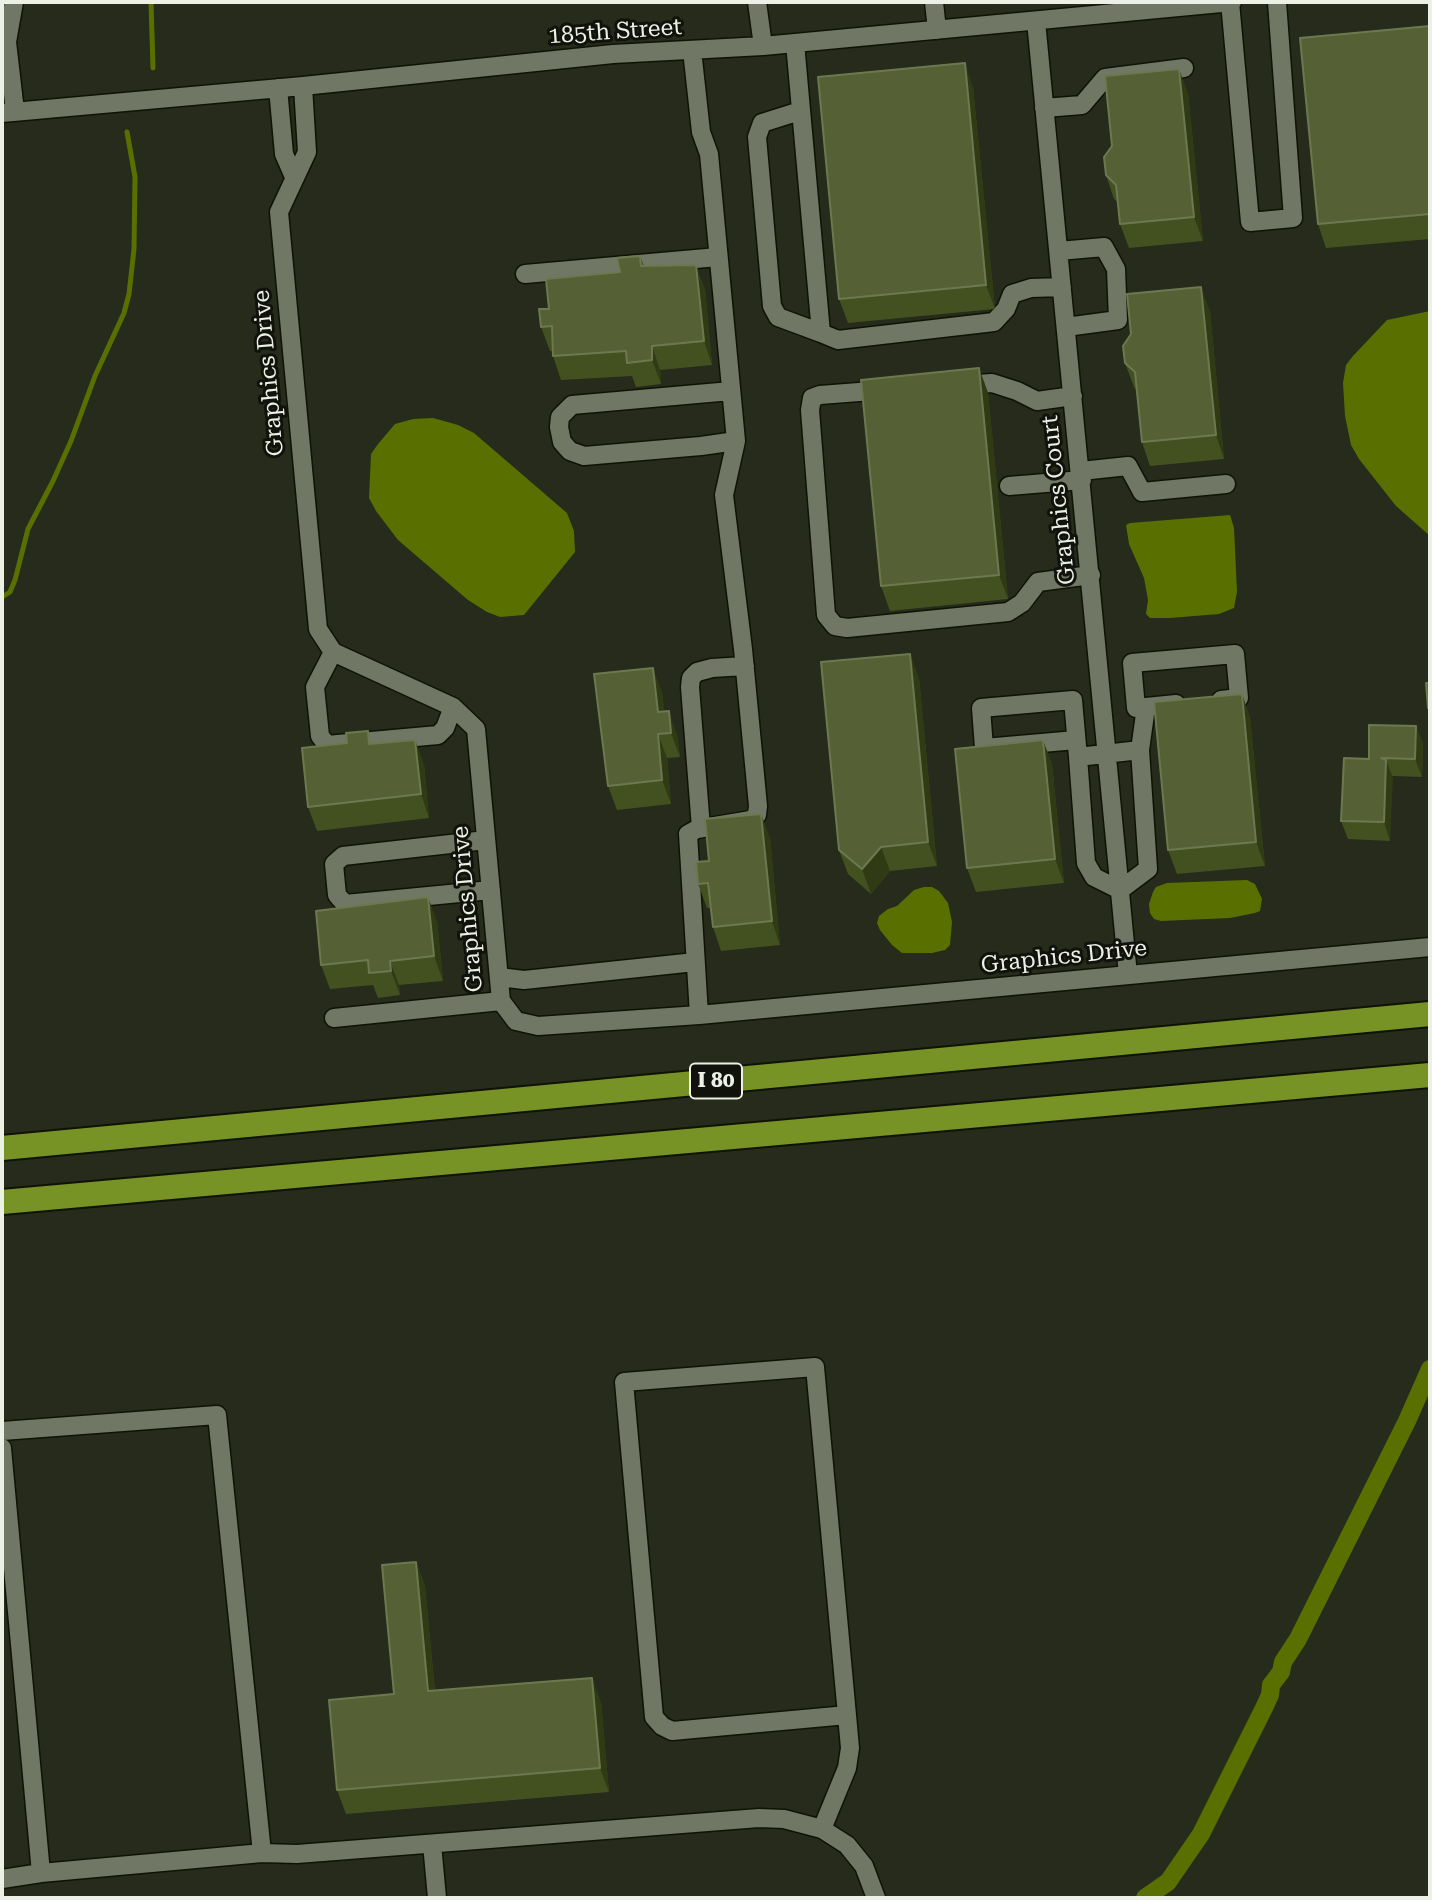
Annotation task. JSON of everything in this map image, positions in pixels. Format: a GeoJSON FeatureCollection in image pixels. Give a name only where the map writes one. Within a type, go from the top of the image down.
{"type":"FeatureCollection","features":[{"type":"Feature","properties":{"kind":"highway","name":"I 80"},"geometry":{"type":"LineString","coordinates":[[2,1148],[1430,1014]]}},
{"type":"Feature","properties":{"kind":"highway"},"geometry":{"type":"LineString","coordinates":[[2,1202],[1430,1075]]}},
{"type":"Feature","properties":{"kind":"street"},"geometry":{"type":"LineString","coordinates":[[8,112],[7,42],[14,2]]}},
{"type":"Feature","properties":{"kind":"street"},"geometry":{"type":"LineString","coordinates":[[757,2],[763,46]]}},
{"type":"Feature","properties":{"kind":"street"},"geometry":{"type":"LineString","coordinates":[[934,2],[937,30]]}},
{"type":"Feature","properties":{"kind":"street"},"geometry":{"type":"LineString","coordinates":[[1231,2],[1250,222],[1293,218],[1277,2]]}},
{"type":"Feature","properties":{"kind":"street","name":"185th Street"},"geometry":{"type":"LineString","coordinates":[[8,112],[303,86],[613,54],[763,46],[1036,21],[1139,6],[1231,2]]}},
{"type":"Feature","properties":{"kind":"street","name":"Graphics Court"},"geometry":{"type":"LineString","coordinates":[[1036,21],[1129,975]]}},
{"type":"Feature","properties":{"kind":"street"},"geometry":{"type":"LineString","coordinates":[[794,43],[821,333]]}},
{"type":"Feature","properties":{"kind":"street"},"geometry":{"type":"LineString","coordinates":[[692,50],[701,132],[709,153],[736,441],[724,495],[757,789],[757,815],[751,820],[701,828],[688,834],[699,1015]]}},
{"type":"Feature","properties":{"kind":"street"},"geometry":{"type":"LineString","coordinates":[[1044,108],[1082,105],[1105,78],[1184,68]]}},
{"type":"Feature","properties":{"kind":"street","name":"Graphics Drive"},"geometry":{"type":"LineString","coordinates":[[303,86],[307,152],[279,212],[318,629],[332,652],[453,707],[476,729],[502,1001],[516,1021],[538,1026],[699,1015],[1430,947]]}},
{"type":"Feature","properties":{"kind":"street"},"geometry":{"type":"LineString","coordinates":[[278,88],[284,154],[294,177]]}},
{"type":"Feature","properties":{"kind":"street"},"geometry":{"type":"LineString","coordinates":[[800,111],[762,123],[757,137],[772,306],[778,317],[838,340],[994,322],[1006,309],[1012,294],[1031,288],[1062,287]]}},
{"type":"Feature","properties":{"kind":"street"},"geometry":{"type":"LineString","coordinates":[[1059,251],[1104,247],[1116,269],[1118,320],[1066,327]]}},
{"type":"Feature","properties":{"kind":"street"},"geometry":{"type":"LineString","coordinates":[[525,274],[718,257]]}},
{"type":"Feature","properties":{"kind":"street"},"geometry":{"type":"LineString","coordinates":[[939,387],[992,383],[1037,401],[1073,396]]}},
{"type":"Feature","properties":{"kind":"street"},"geometry":{"type":"LineString","coordinates":[[899,389],[820,395],[812,398],[810,410],[826,615],[835,626],[847,628],[1007,612],[1022,603],[1038,582],[1091,575]]}},
{"type":"Feature","properties":{"kind":"street"},"geometry":{"type":"LineString","coordinates":[[731,391],[572,405],[560,417],[559,427],[562,442],[570,451],[584,456],[736,441]]}},
{"type":"Feature","properties":{"kind":"street"},"geometry":{"type":"LineString","coordinates":[[1009,486],[1128,466],[1142,492],[1226,484]]}},
{"type":"Feature","properties":{"kind":"street"},"geometry":{"type":"LineString","coordinates":[[332,652],[315,687],[320,736],[327,745],[438,735],[445,728],[453,707]]}},
{"type":"Feature","properties":{"kind":"street"},"geometry":{"type":"LineString","coordinates":[[1235,653],[1239,698],[1146,707],[1136,708],[1132,663],[1235,653]]}},
{"type":"Feature","properties":{"kind":"street"},"geometry":{"type":"LineString","coordinates":[[701,828],[691,678],[697,672],[712,668],[745,666]]}},
{"type":"Feature","properties":{"kind":"street"},"geometry":{"type":"LineString","coordinates":[[1140,750],[1108,752],[1077,748],[984,748],[981,708],[1073,700],[1077,748],[1081,795],[1086,863],[1094,877],[1121,890],[1148,869],[1140,750],[1146,707]]}},
{"type":"Feature","properties":{"kind":"street"},"geometry":{"type":"LineString","coordinates":[[486,840],[343,856],[334,864],[337,895],[345,904],[491,890]]}},
{"type":"Feature","properties":{"kind":"street"},"geometry":{"type":"LineString","coordinates":[[499,977],[524,980],[695,962]]}},
{"type":"Feature","properties":{"kind":"street"},"geometry":{"type":"LineString","coordinates":[[334,1018],[502,1001]]}},
{"type":"Feature","properties":{"kind":"street"},"geometry":{"type":"LineString","coordinates":[[822,1829],[847,1768],[850,1748],[847,1715],[815,1367],[624,1382],[654,1717],[662,1726],[672,1731],[847,1715]]}},
{"type":"Feature","properties":{"kind":"street"},"geometry":{"type":"LineString","coordinates":[[2,1431],[217,1415],[262,1853]]}},
{"type":"Feature","properties":{"kind":"street"},"geometry":{"type":"LineString","coordinates":[[2,1448],[41,1873]]}},
{"type":"Feature","properties":{"kind":"street"},"geometry":{"type":"LineString","coordinates":[[2,1880],[41,1873],[262,1853],[297,1854],[759,1818],[785,1819],[822,1829],[847,1845],[864,1866],[876,1898]]}},
{"type":"Feature","properties":{"kind":"street"},"geometry":{"type":"LineString","coordinates":[[432,1844],[437,1898]]}},
{"type":"Feature","properties":{"kind":"shaded area"},"geometry":{"type":"Polygon","coordinates":[[[1430,311],[1430,536],[1396,506],[1351,445],[1345,416],[1343,383],[1346,365],[1387,320],[1430,311]]]}},
{"type":"Feature","properties":{"kind":"shaded area"},"geometry":{"type":"Polygon","coordinates":[[[433,418],[474,433],[567,513],[574,531],[575,552],[524,615],[500,617],[468,600],[398,540],[369,498],[371,454],[378,444],[395,424],[413,419],[433,418]]]}},
{"type":"Feature","properties":{"kind":"shaded area"},"geometry":{"type":"Polygon","coordinates":[[[1230,515],[1234,528],[1237,592],[1234,608],[1219,614],[1150,618],[1146,614],[1148,600],[1144,578],[1129,544],[1126,525],[1230,515]]]}},
{"type":"Feature","properties":{"kind":"shaded area"},"geometry":{"type":"Polygon","coordinates":[[[1247,880],[1255,884],[1262,899],[1260,911],[1255,913],[1230,918],[1161,921],[1154,919],[1150,913],[1149,904],[1153,892],[1156,887],[1167,883],[1247,880]]]}},
{"type":"Feature","properties":{"kind":"shaded area"},"geometry":{"type":"Polygon","coordinates":[[[924,887],[939,891],[948,903],[952,922],[950,945],[945,950],[932,953],[902,953],[880,930],[877,923],[879,916],[897,906],[914,890],[924,887]]]}},
{"type":"Feature","properties":{"kind":"building"},"geometry":{"type":"Polygon","coordinates":[[[1430,26],[1430,214],[1318,224],[1300,38],[1430,26]]]}},
{"type":"Feature","properties":{"kind":"building"},"geometry":{"type":"Polygon","coordinates":[[[965,63],[986,285],[839,299],[818,77],[965,63]]]}},
{"type":"Feature","properties":{"kind":"building"},"geometry":{"type":"Polygon","coordinates":[[[1179,69],[1194,217],[1120,224],[1116,185],[1106,175],[1104,157],[1112,146],[1105,76],[1179,69]]]}},
{"type":"Feature","properties":{"kind":"building"},"geometry":{"type":"Polygon","coordinates":[[[640,256],[641,266],[696,265],[704,341],[652,346],[652,360],[627,363],[626,351],[553,356],[552,326],[541,327],[539,309],[549,309],[546,279],[620,272],[617,258],[640,256]]]}},
{"type":"Feature","properties":{"kind":"building"},"geometry":{"type":"Polygon","coordinates":[[[1201,287],[1216,435],[1142,442],[1135,372],[1125,363],[1123,346],[1131,334],[1127,294],[1201,287]]]}},
{"type":"Feature","properties":{"kind":"building"},"geometry":{"type":"Polygon","coordinates":[[[979,368],[999,575],[881,586],[861,380],[979,368]]]}},
{"type":"Feature","properties":{"kind":"building"},"geometry":{"type":"Polygon","coordinates":[[[910,654],[928,842],[881,847],[862,869],[839,850],[821,662],[910,654]]]}},
{"type":"Feature","properties":{"kind":"building"},"geometry":{"type":"Polygon","coordinates":[[[653,668],[658,712],[669,711],[671,733],[658,734],[662,780],[608,786],[594,674],[653,668]]]}},
{"type":"Feature","properties":{"kind":"building"},"geometry":{"type":"Polygon","coordinates":[[[1426,683],[1430,683],[1430,708],[1428,708],[1426,683]]]}},
{"type":"Feature","properties":{"kind":"building"},"geometry":{"type":"Polygon","coordinates":[[[1242,694],[1256,842],[1168,850],[1154,702],[1242,694]]]}},
{"type":"Feature","properties":{"kind":"building"},"geometry":{"type":"Polygon","coordinates":[[[1369,725],[1416,726],[1415,759],[1381,758],[1386,760],[1384,822],[1341,821],[1344,758],[1369,759],[1369,725]]]}},
{"type":"Feature","properties":{"kind":"building"},"geometry":{"type":"Polygon","coordinates":[[[368,731],[369,744],[415,740],[421,794],[308,807],[302,748],[347,743],[346,733],[368,731]]]}},
{"type":"Feature","properties":{"kind":"building"},"geometry":{"type":"Polygon","coordinates":[[[1043,740],[1055,859],[967,868],[955,749],[1043,740]]]}},
{"type":"Feature","properties":{"kind":"building"},"geometry":{"type":"Polygon","coordinates":[[[761,814],[772,921],[713,927],[708,883],[698,884],[696,862],[709,861],[705,819],[761,814]]]}},
{"type":"Feature","properties":{"kind":"building"},"geometry":{"type":"Polygon","coordinates":[[[428,897],[434,956],[390,961],[391,971],[369,973],[368,960],[321,965],[316,911],[428,897]]]}},
{"type":"Feature","properties":{"kind":"building"},"geometry":{"type":"Polygon","coordinates":[[[416,1562],[428,1691],[592,1678],[600,1768],[337,1790],[329,1700],[394,1694],[382,1565],[416,1562]]]}},
{"type":"Feature","properties":{"kind":"waterway"},"geometry":{"type":"LineString","coordinates":[[151,2],[153,68]]}},
{"type":"Feature","properties":{"kind":"waterway"},"geometry":{"type":"LineString","coordinates":[[2,597],[10,592],[28,529],[71,441],[95,376],[124,313],[134,249],[135,177],[127,132]]}},
{"type":"Feature","properties":{"kind":"waterway"},"geometry":{"type":"LineString","coordinates":[[1145,1898],[1168,1882],[1201,1834],[1264,1708],[1271,1685],[1298,1639],[1407,1421],[1430,1369]]}}]}
